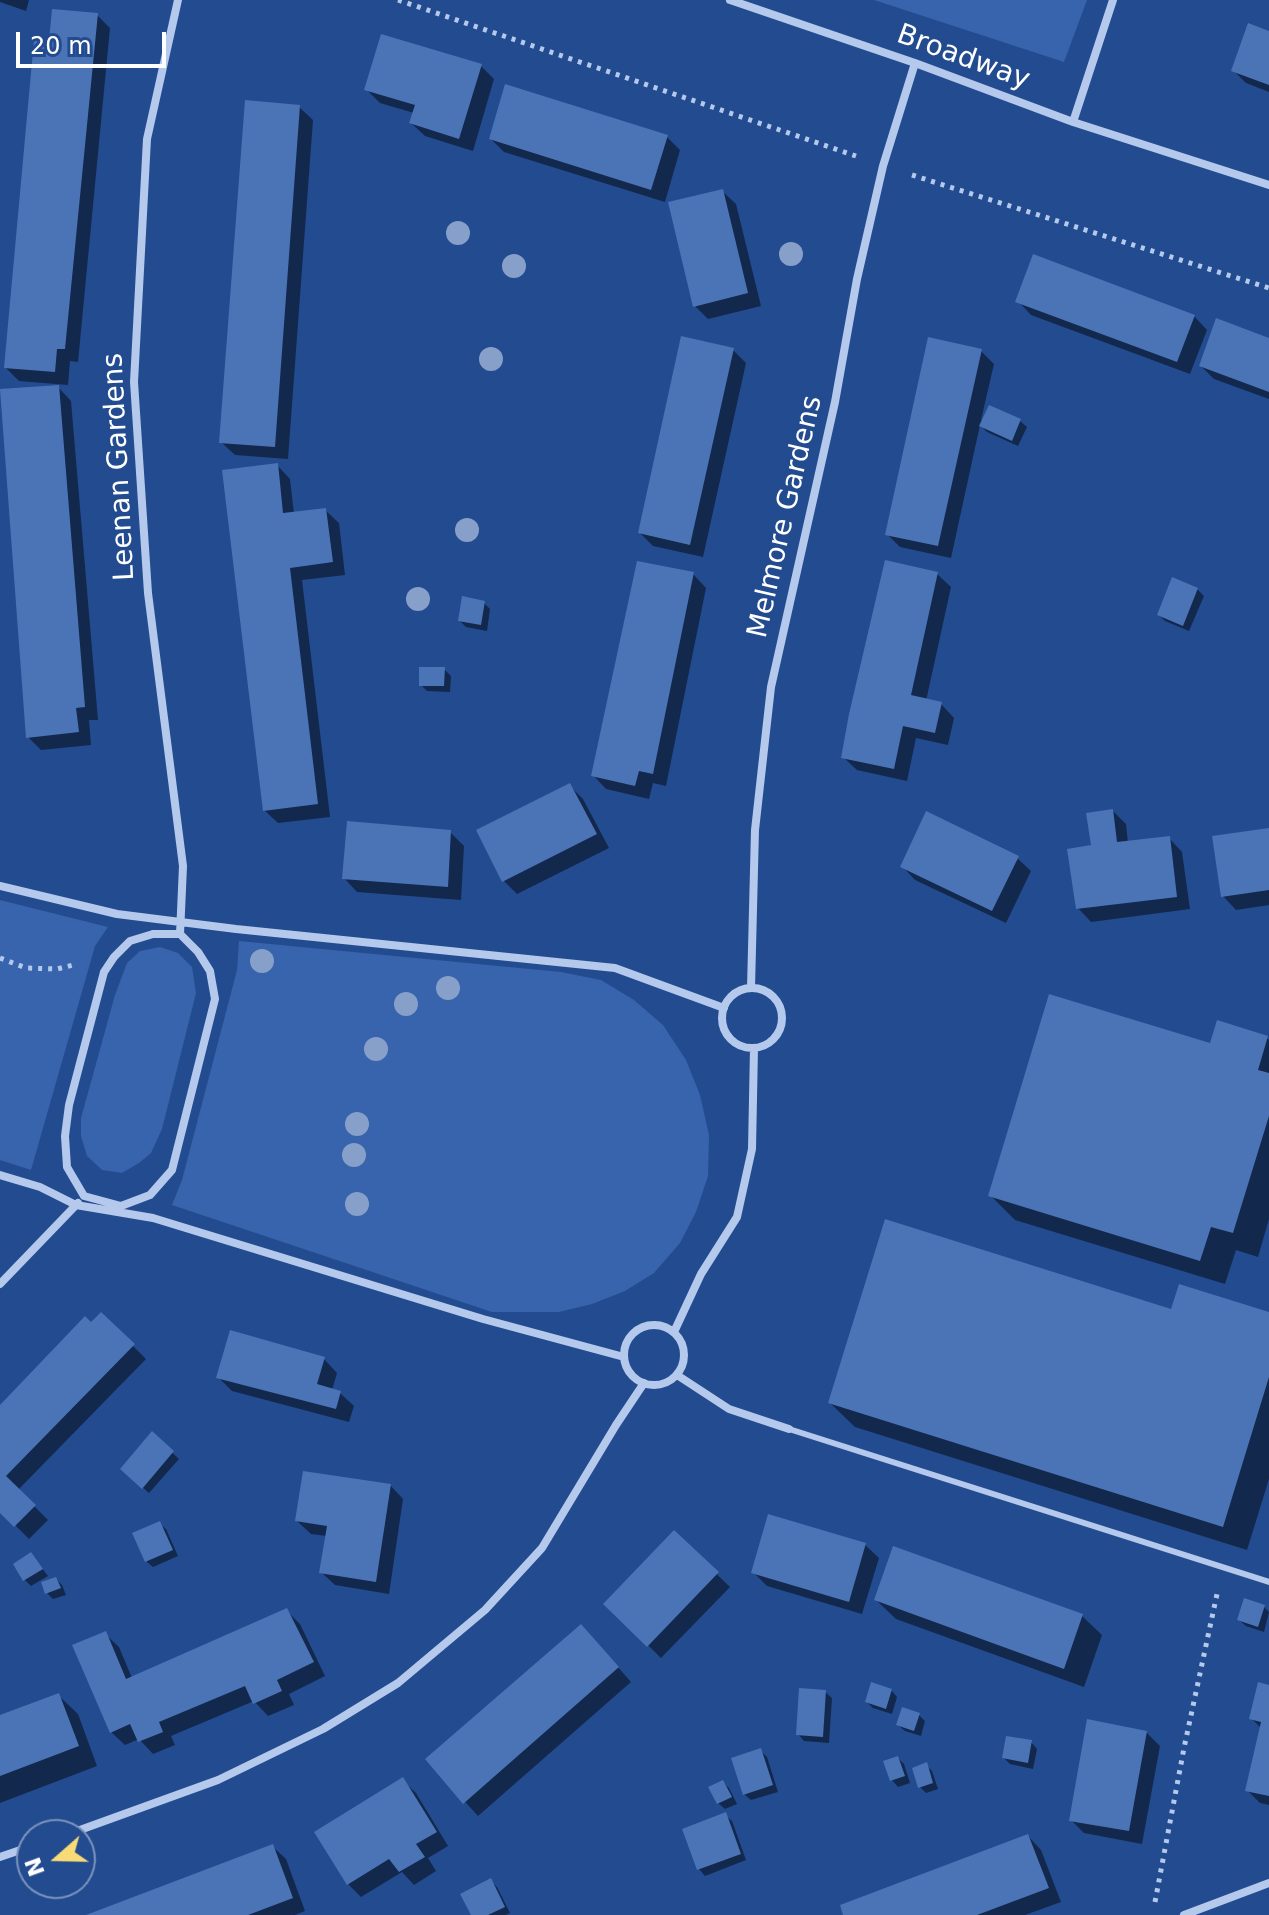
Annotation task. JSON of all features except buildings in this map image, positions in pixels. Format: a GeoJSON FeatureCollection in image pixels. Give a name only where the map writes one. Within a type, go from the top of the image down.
{"type":"FeatureCollection","features":[{"type":"Feature","properties":{"kind":"street","name":"Leenan Gardens"},"geometry":{"type":"LineString","coordinates":[[178,0],[147,139],[134,382],[148,593],[183,866],[180,934]]}},
{"type":"Feature","properties":{"kind":"street","name":"Broadway"},"geometry":{"type":"LineString","coordinates":[[730,0],[748,3],[1073,122],[1269,185]]}},
{"type":"Feature","properties":{"kind":"street"},"geometry":{"type":"LineString","coordinates":[[1073,122],[1113,0]]}},
{"type":"Feature","properties":{"kind":"street","name":"Melmore Gardens"},"geometry":{"type":"LineString","coordinates":[[751,988],[755,830],[771,687],[835,402],[857,279],[883,166],[915,63]]}},
{"type":"Feature","properties":{"kind":"street"},"geometry":{"type":"LineString","coordinates":[[0,886],[117,914],[615,968],[724,1008]]}},
{"type":"Feature","properties":{"kind":"street"},"geometry":{"type":"LineString","coordinates":[[153,934],[180,934],[198,952],[210,971],[215,999],[172,1170],[150,1195],[121,1206],[84,1196],[67,1167],[65,1136],[69,1105],[104,972],[114,957],[130,941],[153,934]]}},
{"type":"Feature","properties":{"kind":"street"},"geometry":{"type":"LineString","coordinates":[[751,988],[762,990],[779,1005],[782,1017],[780,1028],[765,1046],[743,1047],[732,1041],[725,1031],[722,1020],[724,1008],[739,991],[751,988]]}},
{"type":"Feature","properties":{"kind":"street"},"geometry":{"type":"LineString","coordinates":[[674,1332],[701,1274],[737,1217],[752,1149],[754,1048]]}},
{"type":"Feature","properties":{"kind":"street"},"geometry":{"type":"LineString","coordinates":[[0,1175],[40,1187],[76,1205],[153,1218],[483,1319],[624,1357]]}},
{"type":"Feature","properties":{"kind":"street"},"geometry":{"type":"LineString","coordinates":[[0,1284],[84,1196]]}},
{"type":"Feature","properties":{"kind":"street"},"geometry":{"type":"LineString","coordinates":[[653,1325],[665,1326],[674,1332],[684,1353],[677,1375],[656,1385],[634,1377],[624,1357],[632,1334],[653,1325]]}},
{"type":"Feature","properties":{"kind":"street"},"geometry":{"type":"LineString","coordinates":[[677,1375],[729,1409],[789,1429]]}},
{"type":"Feature","properties":{"kind":"street"},"geometry":{"type":"LineString","coordinates":[[96,1824],[218,1780],[323,1729],[398,1683],[485,1610],[542,1548],[644,1383]]}},
{"type":"Feature","properties":{"kind":"street"},"geometry":{"type":"LineString","coordinates":[[1184,1915],[1269,1883]]}},
{"type":"Feature","properties":{"kind":"lane"},"geometry":{"type":"LineString","coordinates":[[789,1429],[1269,1582]]}},
{"type":"Feature","properties":{"kind":"path"},"geometry":{"type":"LineString","coordinates":[[398,0],[883,166],[1269,288]]}},
{"type":"Feature","properties":{"kind":"path"},"geometry":{"type":"LineString","coordinates":[[0,958],[26,968],[57,969],[114,957]]}},
{"type":"Feature","properties":{"kind":"path"},"geometry":{"type":"LineString","coordinates":[[1153,1915],[1184,1748],[1223,1567]]}},
{"type":"Feature","properties":{"kind":"shaded area"},"geometry":{"type":"Polygon","coordinates":[[[874,0],[1087,0],[1064,62],[874,0]]]}},
{"type":"Feature","properties":{"kind":"shaded area"},"geometry":{"type":"Polygon","coordinates":[[[0,900],[108,927],[95,946],[31,1170],[0,1160],[0,900]]]}},
{"type":"Feature","properties":{"kind":"shaded area"},"geometry":{"type":"Polygon","coordinates":[[[239,941],[561,972],[601,980],[634,1000],[663,1025],[686,1060],[700,1095],[709,1135],[708,1176],[696,1212],[680,1243],[654,1273],[625,1291],[592,1304],[559,1312],[492,1312],[172,1205],[182,1180],[237,970],[239,941]]]}},
{"type":"Feature","properties":{"kind":"shaded area"},"geometry":{"type":"Polygon","coordinates":[[[160,947],[178,953],[192,967],[196,993],[162,1129],[151,1153],[139,1163],[122,1173],[102,1170],[87,1156],[81,1136],[81,1118],[127,963],[140,951],[160,947]]]}}]}
